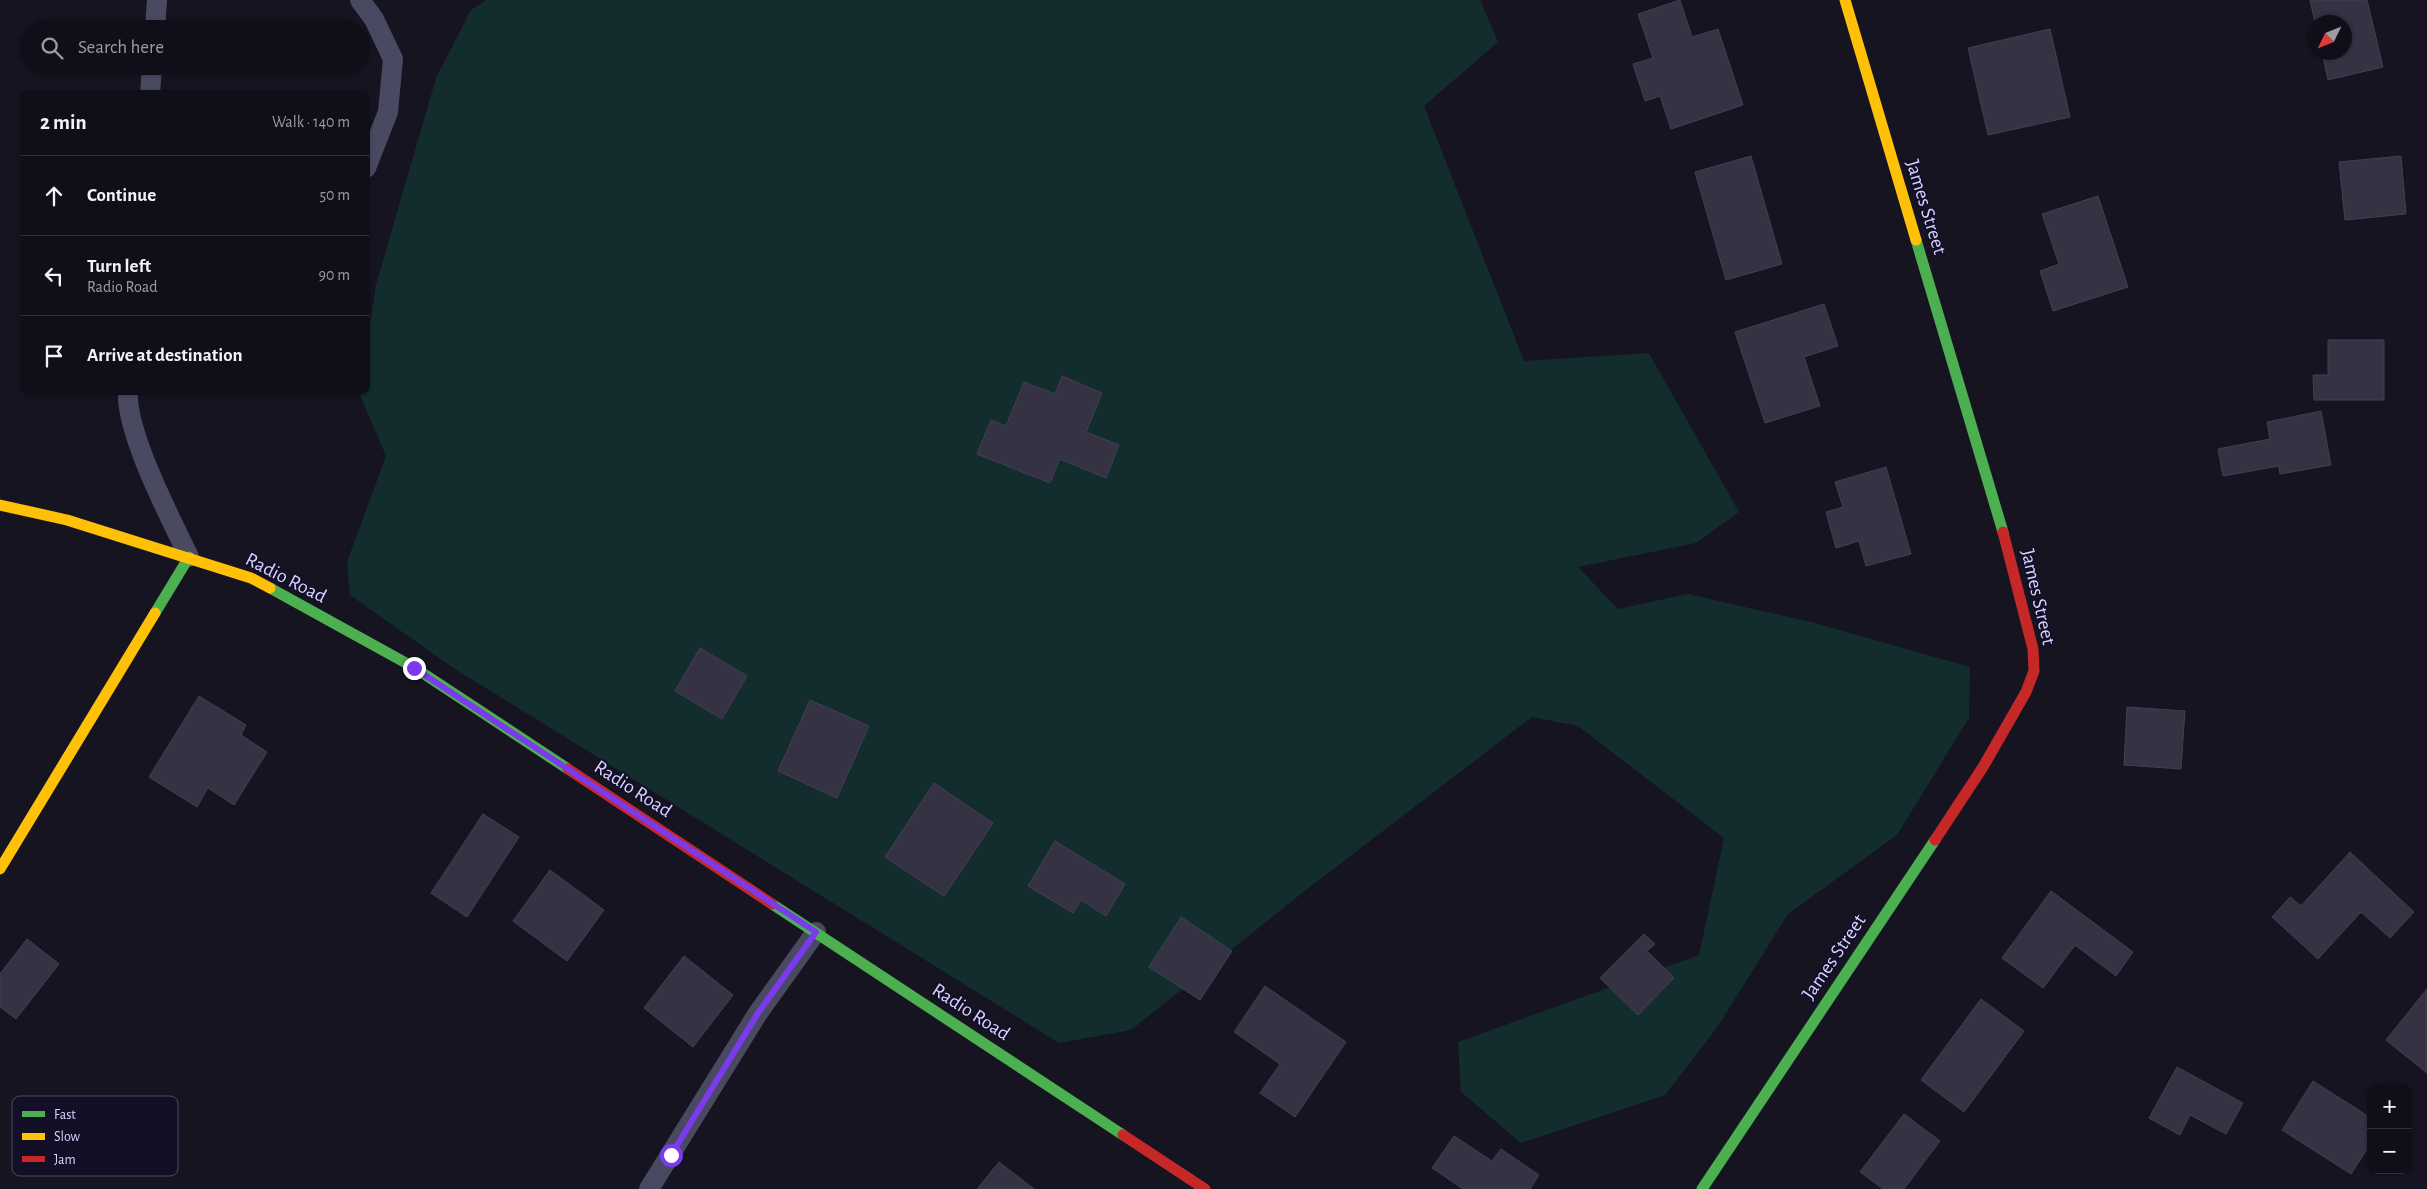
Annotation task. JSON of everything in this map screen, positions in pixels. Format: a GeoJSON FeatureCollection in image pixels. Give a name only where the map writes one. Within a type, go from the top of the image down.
{"type":"FeatureCollection","features":[{"type":"Feature","properties":{"kind":"street","name":"James Street"},"geometry":{"type":"LineString","coordinates":[[1702,1189],[1983,767],[2026,692],[2034,670],[2033,649],[2000,522],[1845,0]]}},
{"type":"Feature","properties":{"kind":"street","name":"Radio Road"},"geometry":{"type":"LineString","coordinates":[[0,505],[67,520],[190,557],[251,578],[414,668],[1205,1189]]}},
{"type":"Feature","properties":{"kind":"street"},"geometry":{"type":"LineString","coordinates":[[0,869],[190,557]]}},
{"type":"Feature","properties":{"kind":"lane"},"geometry":{"type":"LineString","coordinates":[[156,20],[157,0]]}},
{"type":"Feature","properties":{"kind":"lane"},"geometry":{"type":"LineString","coordinates":[[360,0],[374,19],[393,58],[388,112],[370,158]]}},
{"type":"Feature","properties":{"kind":"lane"},"geometry":{"type":"LineString","coordinates":[[150,90],[151,75]]}},
{"type":"Feature","properties":{"kind":"lane"},"geometry":{"type":"LineString","coordinates":[[132,395],[132,424],[160,495],[190,557]]}},
{"type":"Feature","properties":{"kind":"lane"},"geometry":{"type":"LineString","coordinates":[[649,1189],[758,1013],[816,932]]}},
{"type":"Feature","properties":{"kind":"green space"},"geometry":{"type":"Polygon","coordinates":[[[486,0],[1480,0],[1498,42],[1424,106],[1524,361],[1649,353],[1739,512],[1696,543],[1578,567],[1618,609],[1688,594],[1815,623],[1970,667],[1969,718],[1897,835],[1788,914],[1716,1029],[1665,1095],[1521,1143],[1461,1092],[1458,1042],[1699,955],[1724,838],[1578,726],[1532,717],[1306,890],[1131,1030],[1059,1043],[452,667],[350,595],[347,562],[386,456],[360,395],[370,395],[370,323],[376,285],[436,78],[471,10],[486,0]]]}},
{"type":"Feature","properties":{"kind":"building"},"geometry":{"type":"Polygon","coordinates":[[[1680,0],[1692,37],[1718,29],[1743,105],[1671,129],[1660,96],[1645,101],[1633,64],[1653,58],[1638,14],[1680,0]]]}},
{"type":"Feature","properties":{"kind":"building"},"geometry":{"type":"Polygon","coordinates":[[[2310,0],[2367,0],[2383,67],[2328,80],[2324,60],[2352,60],[2352,15],[2313,15],[2310,0]]]}},
{"type":"Feature","properties":{"kind":"building"},"geometry":{"type":"Polygon","coordinates":[[[2050,29],[2070,117],[1988,135],[1968,48],[2050,29]]]}},
{"type":"Feature","properties":{"kind":"building"},"geometry":{"type":"Polygon","coordinates":[[[1751,156],[1782,264],[1726,280],[1695,172],[1751,156]]]}},
{"type":"Feature","properties":{"kind":"building"},"geometry":{"type":"Polygon","coordinates":[[[2401,156],[2406,214],[2345,220],[2339,162],[2401,156]]]}},
{"type":"Feature","properties":{"kind":"building"},"geometry":{"type":"Polygon","coordinates":[[[2098,196],[2128,287],[2053,311],[2040,271],[2059,264],[2042,214],[2098,196]]]}},
{"type":"Feature","properties":{"kind":"building"},"geometry":{"type":"Polygon","coordinates":[[[1824,304],[1838,346],[1804,357],[1820,406],[1765,423],[1735,332],[1824,304]]]}},
{"type":"Feature","properties":{"kind":"building"},"geometry":{"type":"Polygon","coordinates":[[[2328,340],[2384,340],[2384,400],[2314,400],[2313,375],[2328,375],[2328,340]]]}},
{"type":"Feature","properties":{"kind":"building"},"geometry":{"type":"Polygon","coordinates":[[[1062,376],[1102,393],[1086,432],[1119,445],[1106,478],[1060,459],[1050,483],[977,454],[991,420],[1006,426],[1024,382],[1055,394],[1062,376]]]}},
{"type":"Feature","properties":{"kind":"building"},"geometry":{"type":"Polygon","coordinates":[[[2321,411],[2331,465],[2280,474],[2279,466],[2223,476],[2218,449],[2270,439],[2267,422],[2321,411]]]}},
{"type":"Feature","properties":{"kind":"building"},"geometry":{"type":"Polygon","coordinates":[[[1886,467],[1911,554],[1866,566],[1859,541],[1836,548],[1826,512],[1843,507],[1835,482],[1886,467]]]}},
{"type":"Feature","properties":{"kind":"building"},"geometry":{"type":"Polygon","coordinates":[[[700,648],[747,676],[722,719],[675,691],[700,648]]]}},
{"type":"Feature","properties":{"kind":"building"},"geometry":{"type":"Polygon","coordinates":[[[199,696],[246,725],[241,735],[267,752],[234,805],[208,788],[197,807],[149,777],[199,696]]]}},
{"type":"Feature","properties":{"kind":"building"},"geometry":{"type":"Polygon","coordinates":[[[810,700],[869,726],[837,798],[778,771],[810,700]]]}},
{"type":"Feature","properties":{"kind":"building"},"geometry":{"type":"Polygon","coordinates":[[[2127,707],[2185,711],[2181,769],[2124,765],[2127,707]]]}},
{"type":"Feature","properties":{"kind":"building"},"geometry":{"type":"Polygon","coordinates":[[[934,783],[993,823],[944,896],[885,857],[934,783]]]}},
{"type":"Feature","properties":{"kind":"building"},"geometry":{"type":"Polygon","coordinates":[[[483,814],[519,837],[467,917],[431,893],[483,814]]]}},
{"type":"Feature","properties":{"kind":"building"},"geometry":{"type":"Polygon","coordinates":[[[1055,841],[1125,884],[1106,916],[1081,900],[1073,913],[1028,886],[1055,841]]]}},
{"type":"Feature","properties":{"kind":"building"},"geometry":{"type":"Polygon","coordinates":[[[2350,852],[2414,912],[2390,938],[2361,912],[2318,959],[2272,917],[2290,897],[2301,906],[2350,852]]]}},
{"type":"Feature","properties":{"kind":"building"},"geometry":{"type":"Polygon","coordinates":[[[550,870],[604,910],[567,961],[513,921],[550,870]]]}},
{"type":"Feature","properties":{"kind":"building"},"geometry":{"type":"Polygon","coordinates":[[[2051,891],[2133,952],[2116,976],[2075,945],[2043,988],[2002,958],[2051,891]]]}},
{"type":"Feature","properties":{"kind":"building"},"geometry":{"type":"Polygon","coordinates":[[[1181,917],[1232,951],[1200,1000],[1149,967],[1181,917]]]}},
{"type":"Feature","properties":{"kind":"building"},"geometry":{"type":"Polygon","coordinates":[[[1644,934],[1655,944],[1647,951],[1674,978],[1638,1015],[1600,978],[1644,934]]]}},
{"type":"Feature","properties":{"kind":"building"},"geometry":{"type":"Polygon","coordinates":[[[27,939],[59,964],[16,1019],[0,1007],[0,974],[27,939]]]}},
{"type":"Feature","properties":{"kind":"building"},"geometry":{"type":"Polygon","coordinates":[[[684,956],[733,995],[693,1047],[644,1008],[684,956]]]}},
{"type":"Feature","properties":{"kind":"building"},"geometry":{"type":"Polygon","coordinates":[[[1265,986],[1346,1042],[1295,1117],[1260,1093],[1280,1064],[1234,1032],[1265,986]]]}},
{"type":"Feature","properties":{"kind":"building"},"geometry":{"type":"Polygon","coordinates":[[[2427,989],[2427,1073],[2386,1040],[2427,989]]]}},
{"type":"Feature","properties":{"kind":"building"},"geometry":{"type":"Polygon","coordinates":[[[1981,999],[2024,1031],[1964,1112],[1921,1080],[1981,999]]]}},
{"type":"Feature","properties":{"kind":"building"},"geometry":{"type":"Polygon","coordinates":[[[2177,1067],[2243,1103],[2226,1134],[2190,1115],[2180,1135],[2149,1118],[2177,1067]]]}},
{"type":"Feature","properties":{"kind":"building"},"geometry":{"type":"Polygon","coordinates":[[[2313,1081],[2367,1115],[2367,1149],[2351,1174],[2282,1130],[2313,1081]]]}},
{"type":"Feature","properties":{"kind":"building"},"geometry":{"type":"Polygon","coordinates":[[[1904,1114],[1940,1141],[1904,1189],[1883,1189],[1860,1172],[1904,1114]]]}},
{"type":"Feature","properties":{"kind":"building"},"geometry":{"type":"Polygon","coordinates":[[[1454,1136],[1492,1161],[1501,1149],[1539,1175],[1530,1189],[1463,1189],[1432,1168],[1454,1136]]]}},
{"type":"Feature","properties":{"kind":"building"},"geometry":{"type":"Polygon","coordinates":[[[999,1162],[1034,1189],[977,1189],[999,1162]]]}},
{"type":"Feature","properties":{"kind":"traffic: fast"},"geometry":{"type":"LineString","coordinates":[[1916,240],[2003,532]]}},
{"type":"Feature","properties":{"kind":"traffic: fast"},"geometry":{"type":"LineString","coordinates":[[155,613],[189,557]]}},
{"type":"Feature","properties":{"kind":"traffic: fast"},"geometry":{"type":"LineString","coordinates":[[270,588],[415,668],[568,769]]}},
{"type":"Feature","properties":{"kind":"traffic: fast"},"geometry":{"type":"LineString","coordinates":[[1702,1189],[1935,840]]}},
{"type":"Feature","properties":{"kind":"traffic: fast"},"geometry":{"type":"LineString","coordinates":[[772,904],[1123,1135]]}},
{"type":"Feature","properties":{"kind":"traffic: slow"},"geometry":{"type":"LineString","coordinates":[[1845,0],[1916,240]]}},
{"type":"Feature","properties":{"kind":"traffic: slow"},"geometry":{"type":"LineString","coordinates":[[0,505],[67,520],[251,578],[270,588]]}},
{"type":"Feature","properties":{"kind":"traffic: slow"},"geometry":{"type":"LineString","coordinates":[[0,869],[155,613]]}},
{"type":"Feature","properties":{"kind":"traffic: jam"},"geometry":{"type":"LineString","coordinates":[[1935,840],[1983,767],[2026,692],[2034,671],[2033,649],[2003,532]]}},
{"type":"Feature","properties":{"kind":"traffic: jam"},"geometry":{"type":"LineString","coordinates":[[568,769],[772,904]]}},
{"type":"Feature","properties":{"kind":"traffic: jam"},"geometry":{"type":"LineString","coordinates":[[1123,1135],[1205,1189]]}},
{"type":"Feature","properties":{"kind":"route"},"geometry":{"type":"LineString","coordinates":[[414,668],[816,932],[758,1013],[671,1155]]}}]}
